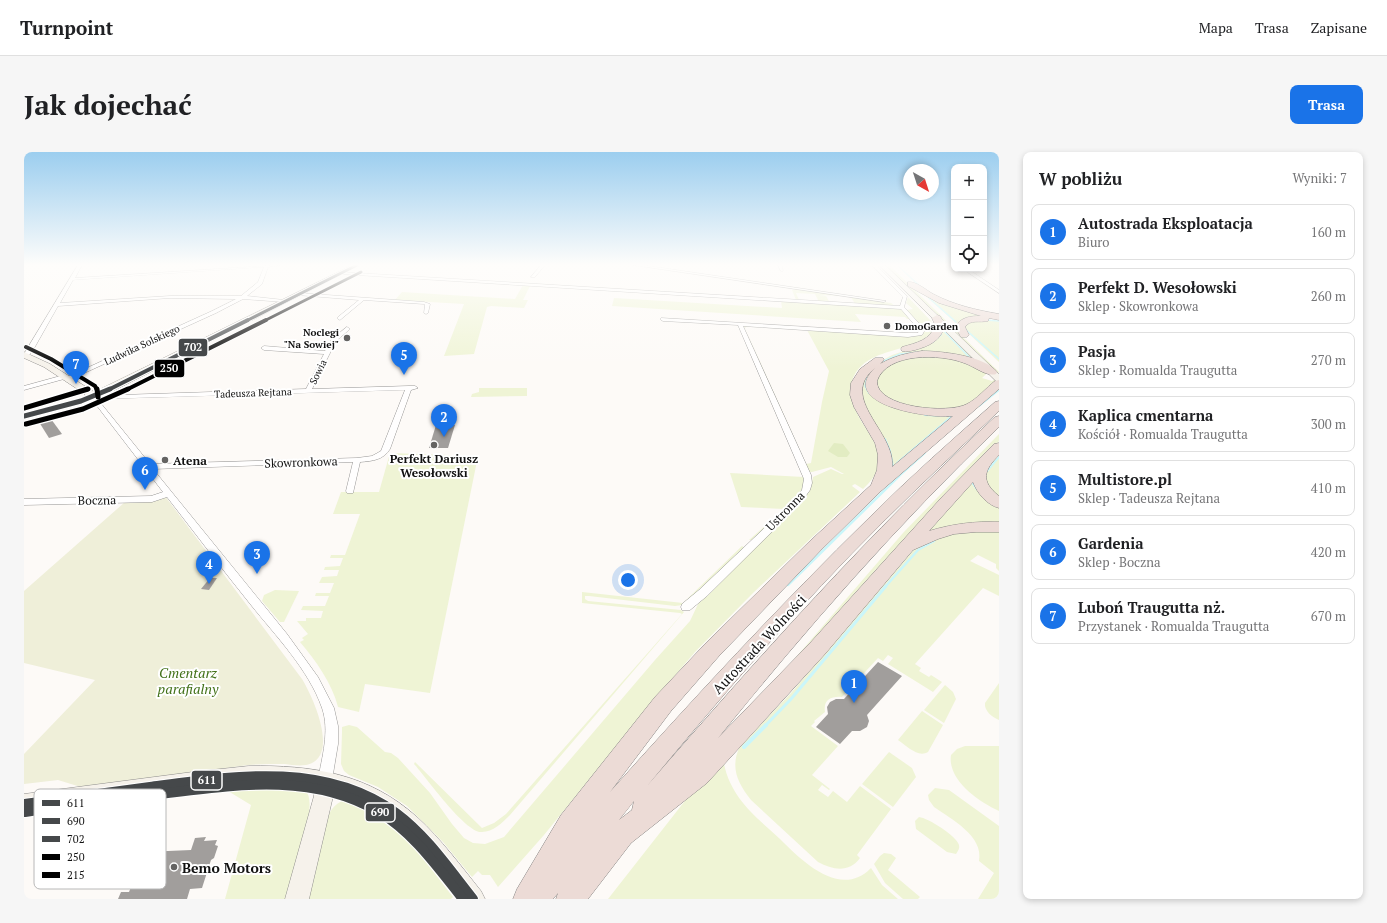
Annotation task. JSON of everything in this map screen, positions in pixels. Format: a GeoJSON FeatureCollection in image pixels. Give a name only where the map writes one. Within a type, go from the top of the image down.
{"type":"FeatureCollection","features":[{"type":"Feature","properties":{"kind":"highway"},"geometry":{"type":"LineString","coordinates":[[938,300],[970,311],[999,317]]}},
{"type":"Feature","properties":{"kind":"highway"},"geometry":{"type":"LineString","coordinates":[[876,488],[885,467],[885,454],[882,444],[860,407],[857,393],[859,380],[866,369],[881,358],[894,352],[922,344],[934,338],[939,329],[940,323],[937,318]]}},
{"type":"Feature","properties":{"kind":"highway"},"geometry":{"type":"LineString","coordinates":[[962,337],[960,325],[965,321],[978,318],[999,320]]}},
{"type":"Feature","properties":{"kind":"highway"},"geometry":{"type":"LineString","coordinates":[[528,899],[570,824],[663,704],[740,620],[816,545],[876,488],[970,407],[997,375],[975,364],[953,357],[933,354],[913,354],[901,357],[889,362],[879,370],[872,380],[872,388],[877,394],[889,402],[905,408],[940,413],[957,412],[970,407]]}},
{"type":"Feature","properties":{"kind":"highway","name":"Autostrada Wolności"},"geometry":{"type":"LineString","coordinates":[[534,899],[647,768],[786,613],[896,500],[944,454],[999,405]]}},
{"type":"Feature","properties":{"kind":"highway","name":"Autostrada Wolności"},"geometry":{"type":"LineString","coordinates":[[622,834],[730,706],[847,573],[941,475],[999,420]]}},
{"type":"Feature","properties":{"kind":"highway"},"geometry":{"type":"LineString","coordinates":[[570,899],[622,834],[698,775],[834,632],[947,500],[999,447]]}},
{"type":"Feature","properties":{"kind":"highway"},"geometry":{"type":"LineString","coordinates":[[982,464],[978,474],[979,482],[985,491],[999,503]]}},
{"type":"Feature","properties":{"kind":"highway"},"geometry":{"type":"LineString","coordinates":[[901,553],[921,540],[952,529],[970,527],[999,527]]}},
{"type":"Feature","properties":{"kind":"street"},"geometry":{"type":"LineString","coordinates":[[59,300],[25,356],[34,358],[90,393],[306,669],[324,699],[331,721],[331,748],[325,780],[324,796],[297,899]]}},
{"type":"Feature","properties":{"kind":"street"},"geometry":{"type":"LineString","coordinates":[[56,305],[127,300]]}},
{"type":"Feature","properties":{"kind":"street","name":"Ludwika Solskiego"},"geometry":{"type":"LineString","coordinates":[[24,388],[66,378],[214,312],[237,300]]}},
{"type":"Feature","properties":{"kind":"street"},"geometry":{"type":"LineString","coordinates":[[272,300],[284,301]]}},
{"type":"Feature","properties":{"kind":"street"},"geometry":{"type":"LineString","coordinates":[[340,318],[362,300]]}},
{"type":"Feature","properties":{"kind":"street"},"geometry":{"type":"LineString","coordinates":[[387,300],[426,303],[428,304],[426,313]]}},
{"type":"Feature","properties":{"kind":"street"},"geometry":{"type":"LineString","coordinates":[[788,300],[902,306]]}},
{"type":"Feature","properties":{"kind":"street"},"geometry":{"type":"LineString","coordinates":[[663,319],[912,335],[920,334],[922,330],[902,306],[865,300]]}},
{"type":"Feature","properties":{"kind":"street"},"geometry":{"type":"LineString","coordinates":[[902,306],[904,300]]}},
{"type":"Feature","properties":{"kind":"street"},"geometry":{"type":"LineString","coordinates":[[918,300],[937,318],[962,337]]}},
{"type":"Feature","properties":{"kind":"street"},"geometry":{"type":"LineString","coordinates":[[926,300],[997,375]]}},
{"type":"Feature","properties":{"kind":"street"},"geometry":{"type":"LineString","coordinates":[[24,416],[93,397],[284,301]]}},
{"type":"Feature","properties":{"kind":"street","name":"Ustronna"},"geometry":{"type":"LineString","coordinates":[[686,607],[708,588],[797,502],[808,484],[807,475],[740,324]]}},
{"type":"Feature","properties":{"kind":"street","name":"Sowia"},"geometry":{"type":"LineString","coordinates":[[308,391],[327,352],[336,338],[347,329]]}},
{"type":"Feature","properties":{"kind":"street","name":"Sowia"},"geometry":{"type":"LineString","coordinates":[[264,348],[327,352]]}},
{"type":"Feature","properties":{"kind":"street","name":"Tadeusza Rejtana"},"geometry":{"type":"LineString","coordinates":[[93,397],[412,388]]}},
{"type":"Feature","properties":{"kind":"street","name":"Skowronkowa"},"geometry":{"type":"LineString","coordinates":[[148,468],[157,466],[373,459],[383,454],[412,388]]}},
{"type":"Feature","properties":{"kind":"street"},"geometry":{"type":"LineString","coordinates":[[350,491],[357,460]]}},
{"type":"Feature","properties":{"kind":"street","name":"Boczna"},"geometry":{"type":"LineString","coordinates":[[24,502],[152,499],[168,493]]}},
{"type":"Feature","properties":{"kind":"street"},"geometry":{"type":"LineString","coordinates":[[145,789],[249,776],[293,775],[325,780],[345,786],[365,794],[394,812],[425,842],[468,893]]}},
{"type":"Feature","properties":{"kind":"street"},"geometry":{"type":"LineString","coordinates":[[24,804],[34,803]]}},
{"type":"Feature","properties":{"kind":"green space"},"geometry":{"type":"Polygon","coordinates":[[[395,300],[528,300],[524,308],[487,307],[474,354],[444,356],[464,304],[395,300]]]}},
{"type":"Feature","properties":{"kind":"green space"},"geometry":{"type":"Polygon","coordinates":[[[614,300],[645,300],[782,308],[781,301],[901,309],[911,319],[907,319],[905,317],[855,314],[861,322],[612,306],[614,300]]]}},
{"type":"Feature","properties":{"kind":"green space"},"geometry":{"type":"Polygon","coordinates":[[[818,300],[828,300],[830,303],[819,302],[818,300]]]}},
{"type":"Feature","properties":{"kind":"green space"},"geometry":{"type":"Polygon","coordinates":[[[853,300],[870,300],[891,303],[896,307],[855,304],[853,300]]]}},
{"type":"Feature","properties":{"kind":"green space"},"geometry":{"type":"Polygon","coordinates":[[[907,300],[911,300],[931,321],[934,329],[927,337],[918,342],[879,355],[867,361],[858,370],[852,382],[851,397],[856,411],[877,448],[879,461],[875,474],[863,489],[855,484],[853,485],[852,486],[860,492],[753,593],[695,652],[544,835],[498,887],[490,875],[482,875],[478,871],[472,877],[443,842],[407,806],[378,787],[349,775],[344,771],[341,764],[342,727],[349,725],[357,727],[385,752],[391,753],[398,758],[430,793],[464,838],[473,843],[485,844],[504,837],[690,621],[699,602],[806,496],[811,487],[813,477],[831,469],[844,474],[831,467],[809,472],[744,326],[747,326],[745,328],[806,464],[811,463],[829,371],[807,330],[756,327],[922,335],[924,330],[906,310],[913,309],[906,303],[907,300]]]}},
{"type":"Feature","properties":{"kind":"green space"},"geometry":{"type":"Polygon","coordinates":[[[920,300],[925,300],[999,372],[997,374],[920,300]]]}},
{"type":"Feature","properties":{"kind":"green space"},"geometry":{"type":"Polygon","coordinates":[[[930,300],[939,300],[999,319],[971,318],[965,319],[957,324],[930,300]]]}},
{"type":"Feature","properties":{"kind":"green space"},"geometry":{"type":"Polygon","coordinates":[[[979,319],[999,321],[999,362],[966,331],[963,323],[979,319]]]}},
{"type":"Feature","properties":{"kind":"green space"},"geometry":{"type":"Polygon","coordinates":[[[942,328],[979,364],[917,352],[910,353],[882,363],[872,373],[868,380],[886,403],[955,414],[890,470],[863,407],[861,383],[879,362],[892,355],[922,345],[942,328]]]}},
{"type":"Feature","properties":{"kind":"green space"},"geometry":{"type":"Polygon","coordinates":[[[915,355],[954,358],[987,373],[982,378],[992,381],[999,377],[999,380],[964,407],[919,410],[879,394],[875,379],[888,365],[915,355]]]}},
{"type":"Feature","properties":{"kind":"green space"},"geometry":{"type":"Polygon","coordinates":[[[479,388],[527,388],[527,396],[471,397],[472,394],[479,392],[479,388]]]}},
{"type":"Feature","properties":{"kind":"green space"},"geometry":{"type":"Polygon","coordinates":[[[999,434],[999,441],[785,670],[903,533],[999,434]]]}},
{"type":"Feature","properties":{"kind":"green space"},"geometry":{"type":"Polygon","coordinates":[[[834,443],[843,444],[850,453],[847,457],[838,457],[828,451],[834,443]]]}},
{"type":"Feature","properties":{"kind":"green space"},"geometry":{"type":"Polygon","coordinates":[[[390,453],[478,456],[430,693],[365,684],[359,712],[338,707],[328,681],[300,642],[304,640],[302,638],[308,634],[297,621],[306,621],[306,618],[321,618],[323,611],[301,610],[303,606],[325,606],[329,596],[315,596],[316,593],[330,593],[334,583],[319,583],[322,577],[337,576],[339,570],[324,570],[325,567],[340,566],[343,558],[330,558],[331,555],[345,555],[360,514],[333,514],[341,492],[379,492],[390,453]]]}},
{"type":"Feature","properties":{"kind":"green space"},"geometry":{"type":"Polygon","coordinates":[[[999,453],[999,500],[989,490],[983,471],[999,453]]]}},
{"type":"Feature","properties":{"kind":"green space"},"geometry":{"type":"Polygon","coordinates":[[[730,473],[804,477],[806,483],[798,496],[782,512],[753,540],[749,540],[784,509],[741,507],[730,473]]]}},
{"type":"Feature","properties":{"kind":"green space"},"geometry":{"type":"Polygon","coordinates":[[[972,479],[999,505],[999,525],[925,533],[972,479]]]}},
{"type":"Feature","properties":{"kind":"green space","name":"Cmentarz parafialny"},"geometry":{"type":"Polygon","coordinates":[[[165,496],[302,679],[312,699],[321,726],[323,739],[322,751],[316,760],[306,765],[248,765],[84,788],[58,780],[24,784],[24,754],[95,680],[24,663],[24,591],[125,502],[156,501],[165,496]]]}},
{"type":"Feature","properties":{"kind":"green space"},"geometry":{"type":"Polygon","coordinates":[[[999,530],[999,571],[996,568],[996,564],[978,555],[970,561],[999,575],[999,596],[983,588],[915,664],[921,668],[919,671],[929,677],[931,675],[942,682],[933,692],[888,664],[893,658],[888,655],[883,661],[878,658],[842,697],[831,698],[825,704],[825,712],[814,721],[815,722],[811,726],[838,746],[812,775],[830,789],[829,790],[822,785],[818,790],[828,797],[833,791],[847,802],[860,786],[891,809],[857,855],[860,858],[856,863],[840,869],[829,867],[818,862],[751,800],[746,793],[739,781],[735,768],[740,746],[791,693],[911,552],[929,540],[939,537],[969,532],[999,530]]]}},
{"type":"Feature","properties":{"kind":"green space"},"geometry":{"type":"Polygon","coordinates":[[[742,546],[745,548],[683,605],[675,606],[585,596],[585,599],[588,601],[681,610],[684,612],[510,815],[497,826],[486,832],[482,832],[475,830],[466,824],[446,804],[414,764],[415,762],[482,828],[494,823],[506,814],[682,614],[582,603],[582,592],[683,603],[742,546]]]}},
{"type":"Feature","properties":{"kind":"green space"},"geometry":{"type":"Polygon","coordinates":[[[275,590],[299,591],[284,622],[280,622],[262,601],[264,595],[275,590]]]}},
{"type":"Feature","properties":{"kind":"green space"},"geometry":{"type":"Polygon","coordinates":[[[999,683],[999,720],[989,713],[986,709],[985,703],[999,683]]]}},
{"type":"Feature","properties":{"kind":"green space"},"geometry":{"type":"Polygon","coordinates":[[[945,685],[953,692],[956,699],[944,723],[924,710],[945,685]]]}},
{"type":"Feature","properties":{"kind":"green space"},"geometry":{"type":"Polygon","coordinates":[[[922,711],[943,725],[928,752],[920,754],[898,740],[922,711]]]}},
{"type":"Feature","properties":{"kind":"green space"},"geometry":{"type":"Polygon","coordinates":[[[965,746],[999,746],[999,811],[974,796],[959,781],[954,773],[951,764],[951,755],[957,749],[965,746]]]}},
{"type":"Feature","properties":{"kind":"green space"},"geometry":{"type":"Polygon","coordinates":[[[889,752],[912,768],[916,777],[893,807],[862,784],[889,752]]]}},
{"type":"Feature","properties":{"kind":"green space"},"geometry":{"type":"Polygon","coordinates":[[[724,764],[727,776],[738,797],[754,815],[800,858],[823,874],[835,879],[847,880],[859,877],[871,868],[882,885],[898,899],[608,899],[695,788],[724,764]]]}},
{"type":"Feature","properties":{"kind":"green space"},"geometry":{"type":"Polygon","coordinates":[[[282,785],[296,786],[305,790],[308,793],[310,805],[286,899],[225,899],[251,805],[223,788],[282,785]]]}},
{"type":"Feature","properties":{"kind":"green space"},"geometry":{"type":"Polygon","coordinates":[[[935,788],[949,790],[999,826],[999,899],[978,899],[994,873],[979,861],[979,852],[976,844],[965,829],[934,807],[929,800],[928,795],[935,788]]]}},
{"type":"Feature","properties":{"kind":"green space"},"geometry":{"type":"Polygon","coordinates":[[[351,799],[382,818],[408,841],[453,897],[451,899],[304,899],[325,814],[329,814],[335,806],[341,802],[351,799]]]}},
{"type":"Feature","properties":{"kind":"green space"},"geometry":{"type":"Polygon","coordinates":[[[919,817],[948,832],[957,841],[959,850],[956,854],[947,852],[916,829],[915,821],[919,817]]]}},
{"type":"Feature","properties":{"kind":"green space"},"geometry":{"type":"Polygon","coordinates":[[[884,853],[891,854],[896,858],[888,870],[920,897],[918,899],[903,899],[885,883],[874,864],[884,853]]]}},
{"type":"Feature","properties":{"kind":"building"},"geometry":{"type":"Polygon","coordinates":[[[51,419],[62,434],[49,438],[39,422],[51,419]]]}},
{"type":"Feature","properties":{"kind":"building"},"geometry":{"type":"Polygon","coordinates":[[[436,425],[455,425],[448,448],[429,448],[436,425]]]}},
{"type":"Feature","properties":{"kind":"building"},"geometry":{"type":"Polygon","coordinates":[[[210,578],[217,578],[209,590],[201,589],[210,578]]]}},
{"type":"Feature","properties":{"kind":"building"},"geometry":{"type":"Polygon","coordinates":[[[878,662],[902,676],[867,715],[869,721],[867,727],[860,731],[852,731],[840,744],[816,727],[828,714],[827,707],[830,702],[836,699],[844,699],[878,662]]]}},
{"type":"Feature","properties":{"kind":"building","name":"Bemo Motors"},"geometry":{"type":"Polygon","coordinates":[[[206,837],[204,841],[217,840],[215,845],[218,846],[214,858],[211,860],[202,888],[190,889],[187,899],[118,899],[121,892],[129,892],[130,889],[166,889],[166,851],[191,850],[195,838],[206,837]]]}},
{"type":"Feature","properties":{"kind":"waterway"},"geometry":{"type":"LineString","coordinates":[[931,300],[956,322]]}},
{"type":"Feature","properties":{"kind":"waterway"},"geometry":{"type":"LineString","coordinates":[[986,320],[999,321]]}},
{"type":"Feature","properties":{"kind":"waterway"},"geometry":{"type":"LineString","coordinates":[[933,342],[941,335],[942,329]]}},
{"type":"Feature","properties":{"kind":"waterway"},"geometry":{"type":"LineString","coordinates":[[965,329],[999,359]]}},
{"type":"Feature","properties":{"kind":"waterway"},"geometry":{"type":"LineString","coordinates":[[943,330],[971,359]]}},
{"type":"Feature","properties":{"kind":"waterway"},"geometry":{"type":"LineString","coordinates":[[881,362],[900,354],[920,352]]}},
{"type":"Feature","properties":{"kind":"waterway"},"geometry":{"type":"LineString","coordinates":[[867,377],[865,386],[867,390]]}},
{"type":"Feature","properties":{"kind":"waterway"},"geometry":{"type":"LineString","coordinates":[[867,389],[869,393]]}},
{"type":"Feature","properties":{"kind":"waterway"},"geometry":{"type":"LineString","coordinates":[[979,406],[999,390]]}},
{"type":"Feature","properties":{"kind":"waterway"},"geometry":{"type":"LineString","coordinates":[[897,463],[952,416],[925,415]]}},
{"type":"Feature","properties":{"kind":"waterway"},"geometry":{"type":"LineString","coordinates":[[885,439],[890,451],[893,466]]}},
{"type":"Feature","properties":{"kind":"waterway"},"geometry":{"type":"LineString","coordinates":[[898,477],[925,453]]}},
{"type":"Feature","properties":{"kind":"waterway"},"geometry":{"type":"LineString","coordinates":[[987,471],[999,457]]}},
{"type":"Feature","properties":{"kind":"waterway"},"geometry":{"type":"LineString","coordinates":[[788,585],[899,476]]}},
{"type":"Feature","properties":{"kind":"waterway"},"geometry":{"type":"LineString","coordinates":[[972,482],[977,489]]}},
{"type":"Feature","properties":{"kind":"waterway"},"geometry":{"type":"LineString","coordinates":[[885,587],[918,550],[934,541]]}},
{"type":"Feature","properties":{"kind":"waterway"},"geometry":{"type":"LineString","coordinates":[[765,726],[791,699],[886,586]]}},
{"type":"Feature","properties":{"kind":"waterway"},"geometry":{"type":"LineString","coordinates":[[744,747],[765,726]]}},
{"type":"Feature","properties":{"kind":"transit line","name":"702"},"geometry":{"type":"LineString","coordinates":[[24,416],[81,401],[106,391],[288,300]]}},
{"type":"Feature","properties":{"kind":"transit line","name":"250"},"geometry":{"type":"LineString","coordinates":[[26,424],[83,409],[110,398],[306,300]]}},
{"type":"Feature","properties":{"kind":"transit line","name":"215"},"geometry":{"type":"LineString","coordinates":[[26,347],[51,359],[95,386],[98,391],[98,397]]}},
{"type":"Feature","properties":{"kind":"transit line","name":"215"},"geometry":{"type":"LineString","coordinates":[[24,408],[88,389]]}},
{"type":"Feature","properties":{"kind":"transit line","name":"611"},"geometry":{"type":"LineString","coordinates":[[135,789],[217,779],[274,776],[303,778],[330,783],[358,792],[384,805],[410,824],[432,848],[473,899]]}},
{"type":"Feature","properties":{"kind":"transit line","name":"690"},"geometry":{"type":"LineString","coordinates":[[166,793],[244,784],[272,784],[327,790],[353,799],[392,820],[435,863],[463,899]]}},
{"type":"Feature","properties":{"kind":"transit line","name":"611"},"geometry":{"type":"LineString","coordinates":[[24,804],[34,803]]}},
{"type":"Feature","properties":{"kind":"transit line","name":"690"},"geometry":{"type":"LineString","coordinates":[[25,812],[34,811]]}},
{"type":"Feature","properties":{"kind":"place","name":"DomoGarden"},"geometry":{"type":"Point","coordinates":[887,326]}},
{"type":"Feature","properties":{"kind":"place","name":"Noclegi \"Na Sowiej\""},"geometry":{"type":"Point","coordinates":[347,338]}},
{"type":"Feature","properties":{"kind":"place","name":"Multistore.pl"},"geometry":{"type":"Point","coordinates":[404,375]}},
{"type":"Feature","properties":{"kind":"place","name":"Luboń Traugutta nż."},"geometry":{"type":"Point","coordinates":[76,384]}},
{"type":"Feature","properties":{"kind":"place","name":"Perfekt D. Wesołowski"},"geometry":{"type":"Point","coordinates":[444,437]}},
{"type":"Feature","properties":{"kind":"place","name":"Perfekt Dariusz Wesołowski"},"geometry":{"type":"Point","coordinates":[434,445]}},
{"type":"Feature","properties":{"kind":"place","name":"Atena"},"geometry":{"type":"Point","coordinates":[165,460]}},
{"type":"Feature","properties":{"kind":"place","name":"Gardenia"},"geometry":{"type":"Point","coordinates":[145,490]}},
{"type":"Feature","properties":{"kind":"place","name":"Pasja"},"geometry":{"type":"Point","coordinates":[257,574]}},
{"type":"Feature","properties":{"kind":"place","name":"Kaplica cmentarna"},"geometry":{"type":"Point","coordinates":[209,584]}},
{"type":"Feature","properties":{"kind":"place","name":"Autostrada Eksploatacja"},"geometry":{"type":"Point","coordinates":[854,703]}},
{"type":"Feature","properties":{"kind":"place","name":"Bemo Motors"},"geometry":{"type":"Point","coordinates":[174,867]}}]}
